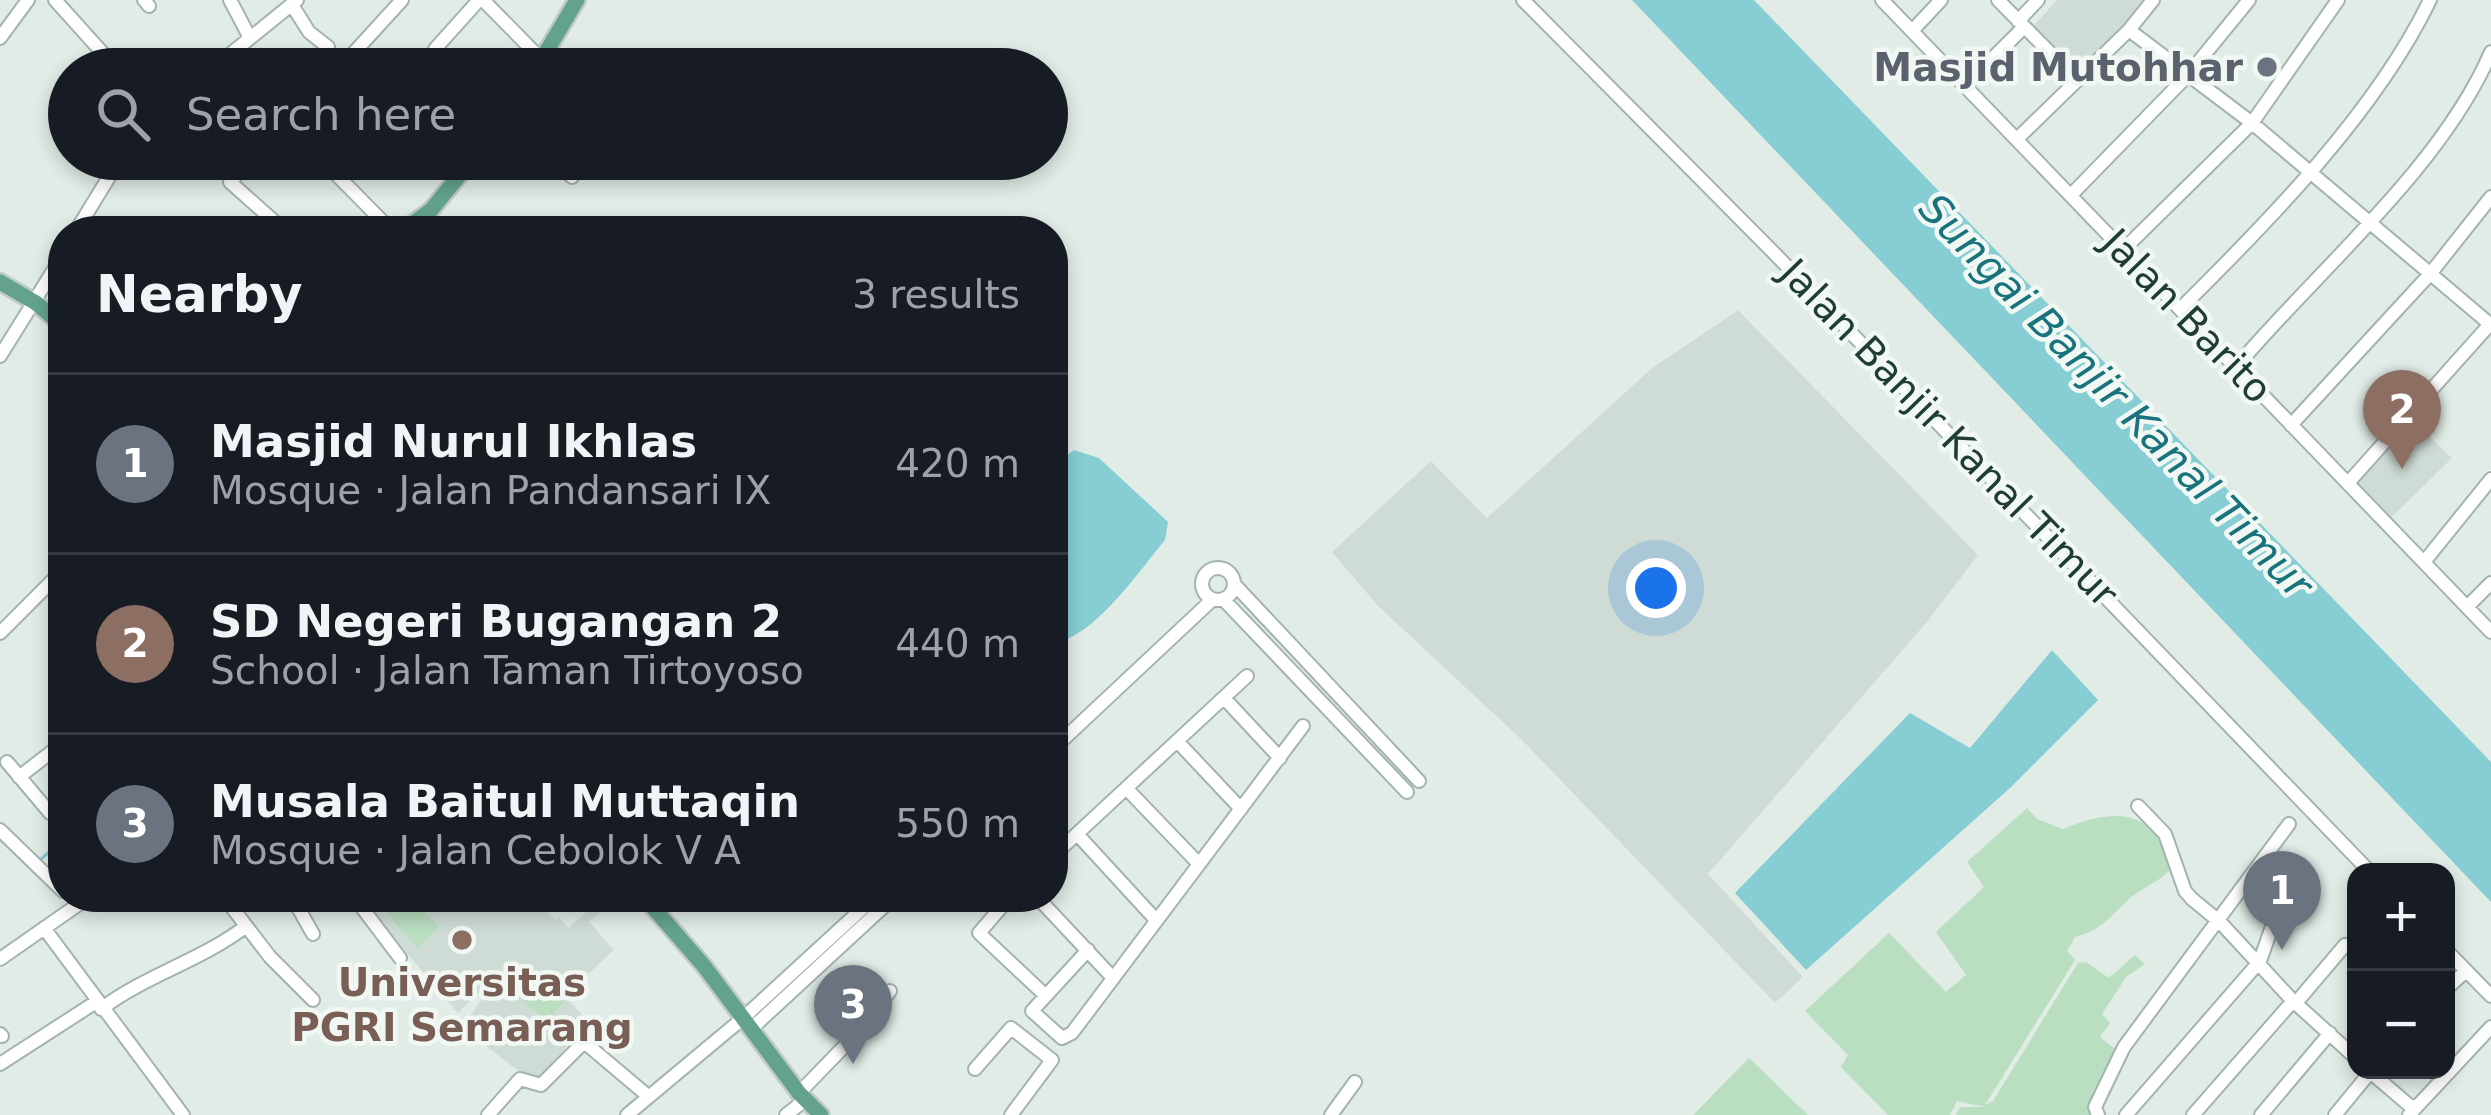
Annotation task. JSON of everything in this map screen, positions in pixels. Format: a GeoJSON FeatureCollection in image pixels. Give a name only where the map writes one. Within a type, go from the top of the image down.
{"type":"FeatureCollection","features":[{"type":"Feature","properties":{"kind":"main road"},"geometry":{"type":"LineString","coordinates":[[549,48],[577,0]]}},
{"type":"Feature","properties":{"kind":"main road"},"geometry":{"type":"LineString","coordinates":[[423,216],[456,180]]}},
{"type":"Feature","properties":{"kind":"main road"},"geometry":{"type":"LineString","coordinates":[[0,282],[48,313]]}},
{"type":"Feature","properties":{"kind":"main road"},"geometry":{"type":"LineString","coordinates":[[657,912],[821,1115]]}},
{"type":"Feature","properties":{"kind":"street"},"geometry":{"type":"LineString","coordinates":[[0,38],[28,0]]}},
{"type":"Feature","properties":{"kind":"street"},"geometry":{"type":"LineString","coordinates":[[55,0],[98,48]]}},
{"type":"Feature","properties":{"kind":"street"},"geometry":{"type":"LineString","coordinates":[[230,0],[250,38]]}},
{"type":"Feature","properties":{"kind":"street"},"geometry":{"type":"LineString","coordinates":[[357,48],[402,0]]}},
{"type":"Feature","properties":{"kind":"street"},"geometry":{"type":"LineString","coordinates":[[436,48],[481,0],[524,48]]}},
{"type":"Feature","properties":{"kind":"street","name":"Jalan Banjir Kanal Timur"},"geometry":{"type":"LineString","coordinates":[[1523,0],[1806,286],[2361,863]]}},
{"type":"Feature","properties":{"kind":"street","name":"Jalan Barito"},"geometry":{"type":"LineString","coordinates":[[1882,0],[2491,632]]}},
{"type":"Feature","properties":{"kind":"street"},"geometry":{"type":"LineString","coordinates":[[1912,31],[1941,0]]}},
{"type":"Feature","properties":{"kind":"street"},"geometry":{"type":"LineString","coordinates":[[1998,0],[2077,80]]}},
{"type":"Feature","properties":{"kind":"street"},"geometry":{"type":"LineString","coordinates":[[1965,86],[2038,0]]}},
{"type":"Feature","properties":{"kind":"street"},"geometry":{"type":"LineString","coordinates":[[2017,139],[2153,0]]}},
{"type":"Feature","properties":{"kind":"street"},"geometry":{"type":"LineString","coordinates":[[2072,195],[2187,76],[2249,0]]}},
{"type":"Feature","properties":{"kind":"street"},"geometry":{"type":"LineString","coordinates":[[2123,250],[2252,123],[2338,0]]}},
{"type":"Feature","properties":{"kind":"street"},"geometry":{"type":"LineString","coordinates":[[2180,309],[2308,174],[2399,56],[2430,0]]}},
{"type":"Feature","properties":{"kind":"street"},"geometry":{"type":"LineString","coordinates":[[238,48],[294,2],[309,32],[328,47]]}},
{"type":"Feature","properties":{"kind":"street"},"geometry":{"type":"LineString","coordinates":[[2129,29],[2252,123],[2491,324],[2348,483]]}},
{"type":"Feature","properties":{"kind":"street"},"geometry":{"type":"LineString","coordinates":[[2236,367],[2368,224],[2452,122],[2491,52]]}},
{"type":"Feature","properties":{"kind":"street"},"geometry":{"type":"LineString","coordinates":[[85,216],[107,180]]}},
{"type":"Feature","properties":{"kind":"street"},"geometry":{"type":"LineString","coordinates":[[232,180],[268,216]]}},
{"type":"Feature","properties":{"kind":"street"},"geometry":{"type":"LineString","coordinates":[[342,180],[377,216]]}},
{"type":"Feature","properties":{"kind":"street"},"geometry":{"type":"LineString","coordinates":[[2291,425],[2430,274],[2491,197]]}},
{"type":"Feature","properties":{"kind":"street"},"geometry":{"type":"LineString","coordinates":[[0,356],[48,282]]}},
{"type":"Feature","properties":{"kind":"street"},"geometry":{"type":"LineString","coordinates":[[2424,562],[2491,479]]}},
{"type":"Feature","properties":{"kind":"street"},"geometry":{"type":"LineString","coordinates":[[1407,792],[1203,589],[1209,572],[1223,569],[1231,575],[1234,584],[1419,781]]}},
{"type":"Feature","properties":{"kind":"street"},"geometry":{"type":"LineString","coordinates":[[2467,607],[2491,583]]}},
{"type":"Feature","properties":{"kind":"street"},"geometry":{"type":"LineString","coordinates":[[1068,735],[1218,599],[1231,594],[1234,584]]}},
{"type":"Feature","properties":{"kind":"street"},"geometry":{"type":"LineString","coordinates":[[0,633],[48,585]]}},
{"type":"Feature","properties":{"kind":"street"},"geometry":{"type":"LineString","coordinates":[[1068,842],[1247,676]]}},
{"type":"Feature","properties":{"kind":"street"},"geometry":{"type":"LineString","coordinates":[[1224,698],[1280,758]]}},
{"type":"Feature","properties":{"kind":"street"},"geometry":{"type":"LineString","coordinates":[[1088,950],[1032,1011],[1066,1038],[1304,726]]}},
{"type":"Feature","properties":{"kind":"street"},"geometry":{"type":"LineString","coordinates":[[1177,741],[1241,808]]}},
{"type":"Feature","properties":{"kind":"street"},"geometry":{"type":"LineString","coordinates":[[19,777],[48,755]]}},
{"type":"Feature","properties":{"kind":"street"},"geometry":{"type":"LineString","coordinates":[[7,762],[48,811]]}},
{"type":"Feature","properties":{"kind":"street"},"geometry":{"type":"LineString","coordinates":[[1126,788],[1199,864]]}},
{"type":"Feature","properties":{"kind":"street"},"geometry":{"type":"LineString","coordinates":[[2138,806],[2169,839],[2186,891],[2260,961],[2294,1003],[2347,1049]]}},
{"type":"Feature","properties":{"kind":"street"},"geometry":{"type":"LineString","coordinates":[[2098,1115],[2095,1107],[2121,1051],[2285,829]]}},
{"type":"Feature","properties":{"kind":"street"},"geometry":{"type":"LineString","coordinates":[[0,830],[48,874]]}},
{"type":"Feature","properties":{"kind":"street"},"geometry":{"type":"LineString","coordinates":[[1077,833],[1156,920]]}},
{"type":"Feature","properties":{"kind":"street"},"geometry":{"type":"LineString","coordinates":[[0,958],[61,912]]}},
{"type":"Feature","properties":{"kind":"street"},"geometry":{"type":"LineString","coordinates":[[234,912],[314,1000]]}},
{"type":"Feature","properties":{"kind":"street"},"geometry":{"type":"LineString","coordinates":[[301,912],[314,934]]}},
{"type":"Feature","properties":{"kind":"street"},"geometry":{"type":"LineString","coordinates":[[365,912],[400,958]]}},
{"type":"Feature","properties":{"kind":"street"},"geometry":{"type":"LineString","coordinates":[[797,978],[861,912]]}},
{"type":"Feature","properties":{"kind":"street"},"geometry":{"type":"LineString","coordinates":[[627,1115],[746,1024],[876,912]]}},
{"type":"Feature","properties":{"kind":"street"},"geometry":{"type":"LineString","coordinates":[[998,912],[980,933],[1046,996]]}},
{"type":"Feature","properties":{"kind":"street"},"geometry":{"type":"LineString","coordinates":[[1051,912],[1113,978]]}},
{"type":"Feature","properties":{"kind":"street"},"geometry":{"type":"LineString","coordinates":[[2126,1115],[2260,961],[2276,915]]}},
{"type":"Feature","properties":{"kind":"street"},"geometry":{"type":"LineString","coordinates":[[0,1064],[127,990],[210,952],[244,927]]}},
{"type":"Feature","properties":{"kind":"street"},"geometry":{"type":"LineString","coordinates":[[44,928],[183,1115]]}},
{"type":"Feature","properties":{"kind":"street"},"geometry":{"type":"LineString","coordinates":[[2193,1115],[2347,946]]}},
{"type":"Feature","properties":{"kind":"street"},"geometry":{"type":"LineString","coordinates":[[2455,959],[2491,996]]}},
{"type":"Feature","properties":{"kind":"street"},"geometry":{"type":"LineString","coordinates":[[2455,981],[2466,971]]}},
{"type":"Feature","properties":{"kind":"street"},"geometry":{"type":"LineString","coordinates":[[786,1115],[890,992]]}},
{"type":"Feature","properties":{"kind":"street"},"geometry":{"type":"LineString","coordinates":[[975,1069],[1011,1028],[1052,1060],[1010,1115]]}},
{"type":"Feature","properties":{"kind":"street"},"geometry":{"type":"LineString","coordinates":[[2379,1079],[2412,1111],[2488,1030]]}},
{"type":"Feature","properties":{"kind":"street"},"geometry":{"type":"LineString","coordinates":[[2261,1115],[2330,1033]]}},
{"type":"Feature","properties":{"kind":"street"},"geometry":{"type":"LineString","coordinates":[[488,1115],[520,1079],[542,1085],[584,1042],[648,1096]]}},
{"type":"Feature","properties":{"kind":"street"},"geometry":{"type":"LineString","coordinates":[[2335,1115],[2364,1079]]}},
{"type":"Feature","properties":{"kind":"street"},"geometry":{"type":"LineString","coordinates":[[1331,1115],[1355,1082]]}},
{"type":"Feature","properties":{"kind":"shaded area"},"geometry":{"type":"Polygon","coordinates":[[[2057,0],[2149,0],[2081,74],[2033,26],[2057,0]]]}},
{"type":"Feature","properties":{"kind":"shaded area"},"geometry":{"type":"Polygon","coordinates":[[[1738,310],[1978,555],[1926,623],[1708,874],[1803,977],[1775,1003],[1521,739],[1378,606],[1332,552],[1431,461],[1487,518],[1651,369],[1738,310]]]}},
{"type":"Feature","properties":{"kind":"shaded area"},"geometry":{"type":"Polygon","coordinates":[[[2409,417],[2452,458],[2391,518],[2353,480],[2409,417]]]}},
{"type":"Feature","properties":{"kind":"shaded area"},"geometry":{"type":"Polygon","coordinates":[[[372,912],[548,912],[568,928],[587,912],[601,912],[589,922],[614,950],[564,996],[588,1021],[535,1084],[462,1027],[504,967],[458,1013],[372,912]]]}},
{"type":"Feature","properties":{"kind":"green space"},"geometry":{"type":"Polygon","coordinates":[[[2027,808],[2037,819],[2063,829],[2099,818],[2131,818],[2155,834],[2169,871],[2101,925],[2075,937],[2067,951],[2075,960],[1985,1105],[1993,1101],[2078,963],[2086,962],[2109,978],[2135,955],[2145,964],[2126,977],[2102,1014],[2110,1023],[2100,1037],[2115,1049],[2087,1106],[2090,1115],[1956,1115],[1960,1107],[1986,1107],[1957,1101],[1950,1115],[1888,1115],[1841,1067],[1848,1055],[1805,1011],[1889,933],[1946,992],[1966,975],[1936,932],[1984,887],[1967,862],[2027,808]]]}},
{"type":"Feature","properties":{"kind":"green space"},"geometry":{"type":"Polygon","coordinates":[[[386,912],[425,912],[439,928],[417,948],[386,912]]]}},
{"type":"Feature","properties":{"kind":"green space"},"geometry":{"type":"Polygon","coordinates":[[[534,974],[564,1002],[546,1022],[516,994],[534,974]]]}},
{"type":"Feature","properties":{"kind":"green space"},"geometry":{"type":"Polygon","coordinates":[[[1749,1058],[1808,1115],[1693,1115],[1749,1058]]]}},
{"type":"Feature","properties":{"kind":"water","name":"Sungai Banjir Kanal Timur"},"geometry":{"type":"Polygon","coordinates":[[[1632,0],[1754,0],[2491,762],[2491,902],[1632,0]]]}},
{"type":"Feature","properties":{"kind":"water"},"geometry":{"type":"Polygon","coordinates":[[[1074,450],[1099,458],[1168,522],[1165,540],[1115,601],[1068,638],[1068,455],[1074,450]]]}},
{"type":"Feature","properties":{"kind":"water"},"geometry":{"type":"Polygon","coordinates":[[[2052,650],[2098,700],[2010,788],[1806,970],[1735,893],[1910,713],[1970,748],[2052,650]]]}},
{"type":"Feature","properties":{"kind":"waterway"},"geometry":{"type":"LineString","coordinates":[[41,859],[48,853]]}},
{"type":"Feature","properties":{"kind":"place","name":"Masjid Mutohhar"},"geometry":{"type":"Point","coordinates":[2267,67]}},
{"type":"Feature","properties":{"kind":"place","name":"SD Negeri Bugangan 2"},"geometry":{"type":"Point","coordinates":[2402,469]}},
{"type":"Feature","properties":{"kind":"place","name":"Universitas PGRI Semarang"},"geometry":{"type":"Point","coordinates":[462,940]}},
{"type":"Feature","properties":{"kind":"place","name":"Masjid Nurul Ikhlas"},"geometry":{"type":"Point","coordinates":[2282,950]}},
{"type":"Feature","properties":{"kind":"place","name":"Musala Baitul Muttaqin"},"geometry":{"type":"Point","coordinates":[853,1064]}}]}
